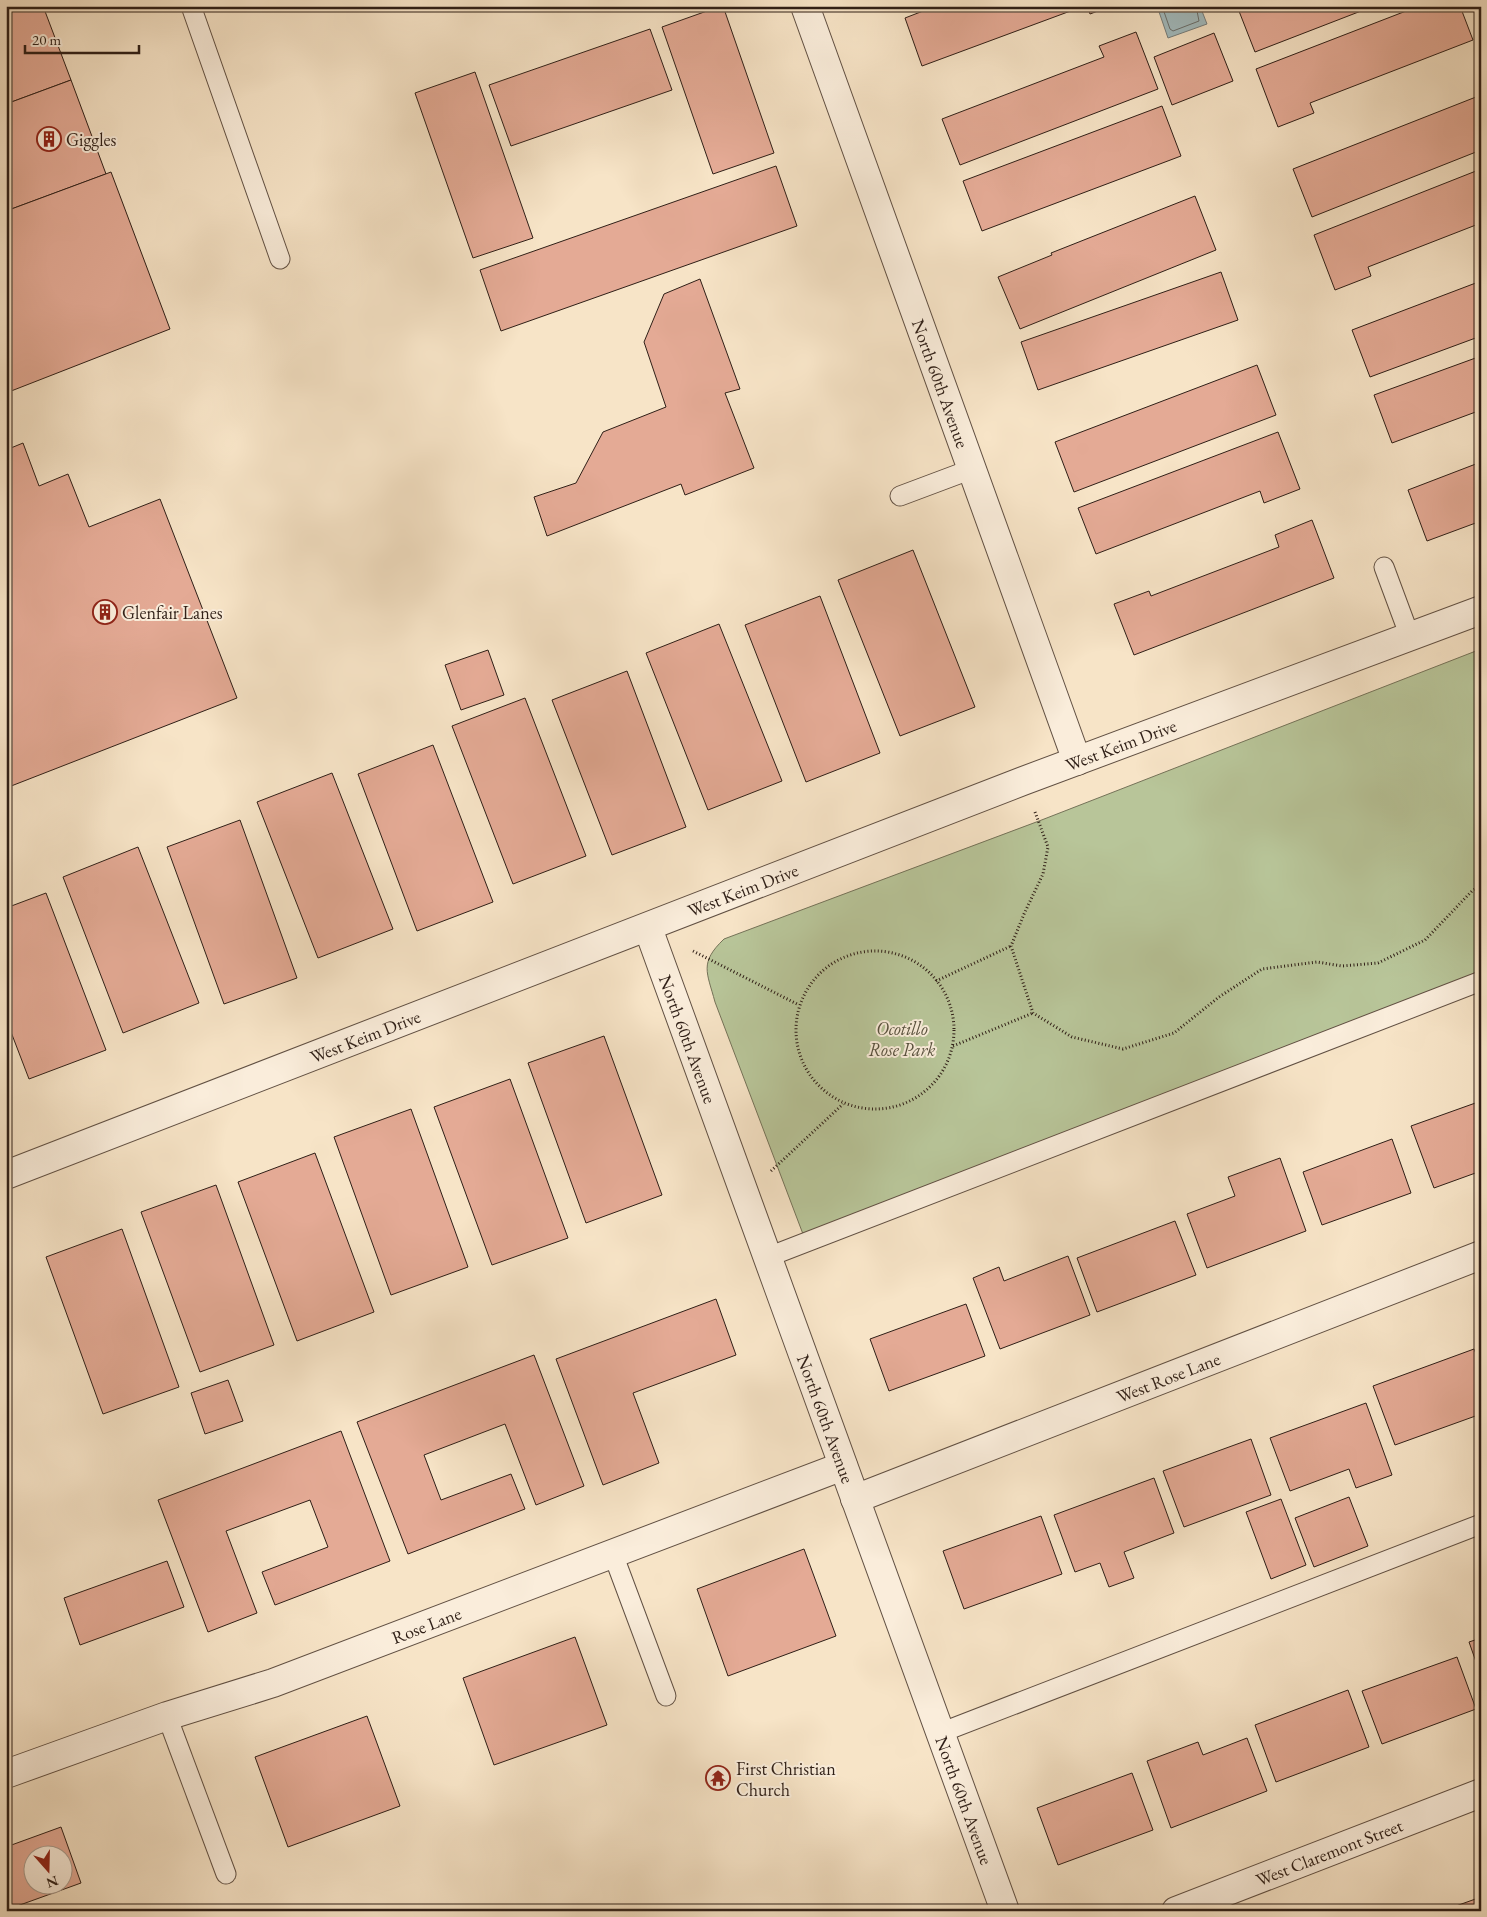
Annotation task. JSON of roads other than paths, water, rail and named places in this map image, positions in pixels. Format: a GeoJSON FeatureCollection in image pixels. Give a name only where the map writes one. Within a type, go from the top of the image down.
{"type":"FeatureCollection","features":[{"type":"Feature","properties":{"kind":"street","name":"North 60th Avenue"},"geometry":{"type":"LineString","coordinates":[[805,6],[1077,761]]}},
{"type":"Feature","properties":{"kind":"street","name":"West Keim Drive"},"geometry":{"type":"LineString","coordinates":[[6,1175],[648,928],[1023,781],[1481,610]]}},
{"type":"Feature","properties":{"kind":"street","name":"North 60th Avenue"},"geometry":{"type":"LineString","coordinates":[[648,928],[1005,1911]]}},
{"type":"Feature","properties":{"kind":"street","name":"West Rose Lane"},"geometry":{"type":"LineString","coordinates":[[855,1499],[1481,1256]]}},
{"type":"Feature","properties":{"kind":"street","name":"Rose Lane"},"geometry":{"type":"LineString","coordinates":[[6,1774],[167,1716],[273,1682],[843,1466]]}},
{"type":"Feature","properties":{"kind":"street","name":"West Claremont Street"},"geometry":{"type":"LineString","coordinates":[[1176,1911],[1481,1793]]}},
{"type":"Feature","properties":{"kind":"lane"},"geometry":{"type":"LineString","coordinates":[[191,6],[280,259]]}},
{"type":"Feature","properties":{"kind":"lane"},"geometry":{"type":"LineString","coordinates":[[900,496],[972,469]]}},
{"type":"Feature","properties":{"kind":"lane"},"geometry":{"type":"LineString","coordinates":[[1384,567],[1410,637]]}},
{"type":"Feature","properties":{"kind":"lane"},"geometry":{"type":"LineString","coordinates":[[768,1257],[1481,981]]}},
{"type":"Feature","properties":{"kind":"lane"},"geometry":{"type":"LineString","coordinates":[[940,1733],[1481,1524]]}},
{"type":"Feature","properties":{"kind":"lane"},"geometry":{"type":"LineString","coordinates":[[613,1554],[666,1696]]}},
{"type":"Feature","properties":{"kind":"lane"},"geometry":{"type":"LineString","coordinates":[[167,1716],[226,1874]]}},
{"type":"Feature","properties":{"kind":"water"},"geometry":{"type":"Polygon","coordinates":[[[1157,6],[1200,6],[1207,24],[1168,38],[1157,6]]]}},
{"type":"Feature","properties":{"kind":"place","name":"Giggles"},"geometry":{"type":"Point","coordinates":[49,139]}},
{"type":"Feature","properties":{"kind":"place","name":"Glenfair Lanes"},"geometry":{"type":"Point","coordinates":[105,612]}},
{"type":"Feature","properties":{"kind":"place","name":"First Christian Church"},"geometry":{"type":"Point","coordinates":[718,1778]}},
{"type":"Feature","properties":{"kind":"park label","name":"Ocotillo Rose Park"},"geometry":{"type":"Point","coordinates":[902,1038]}}]}
